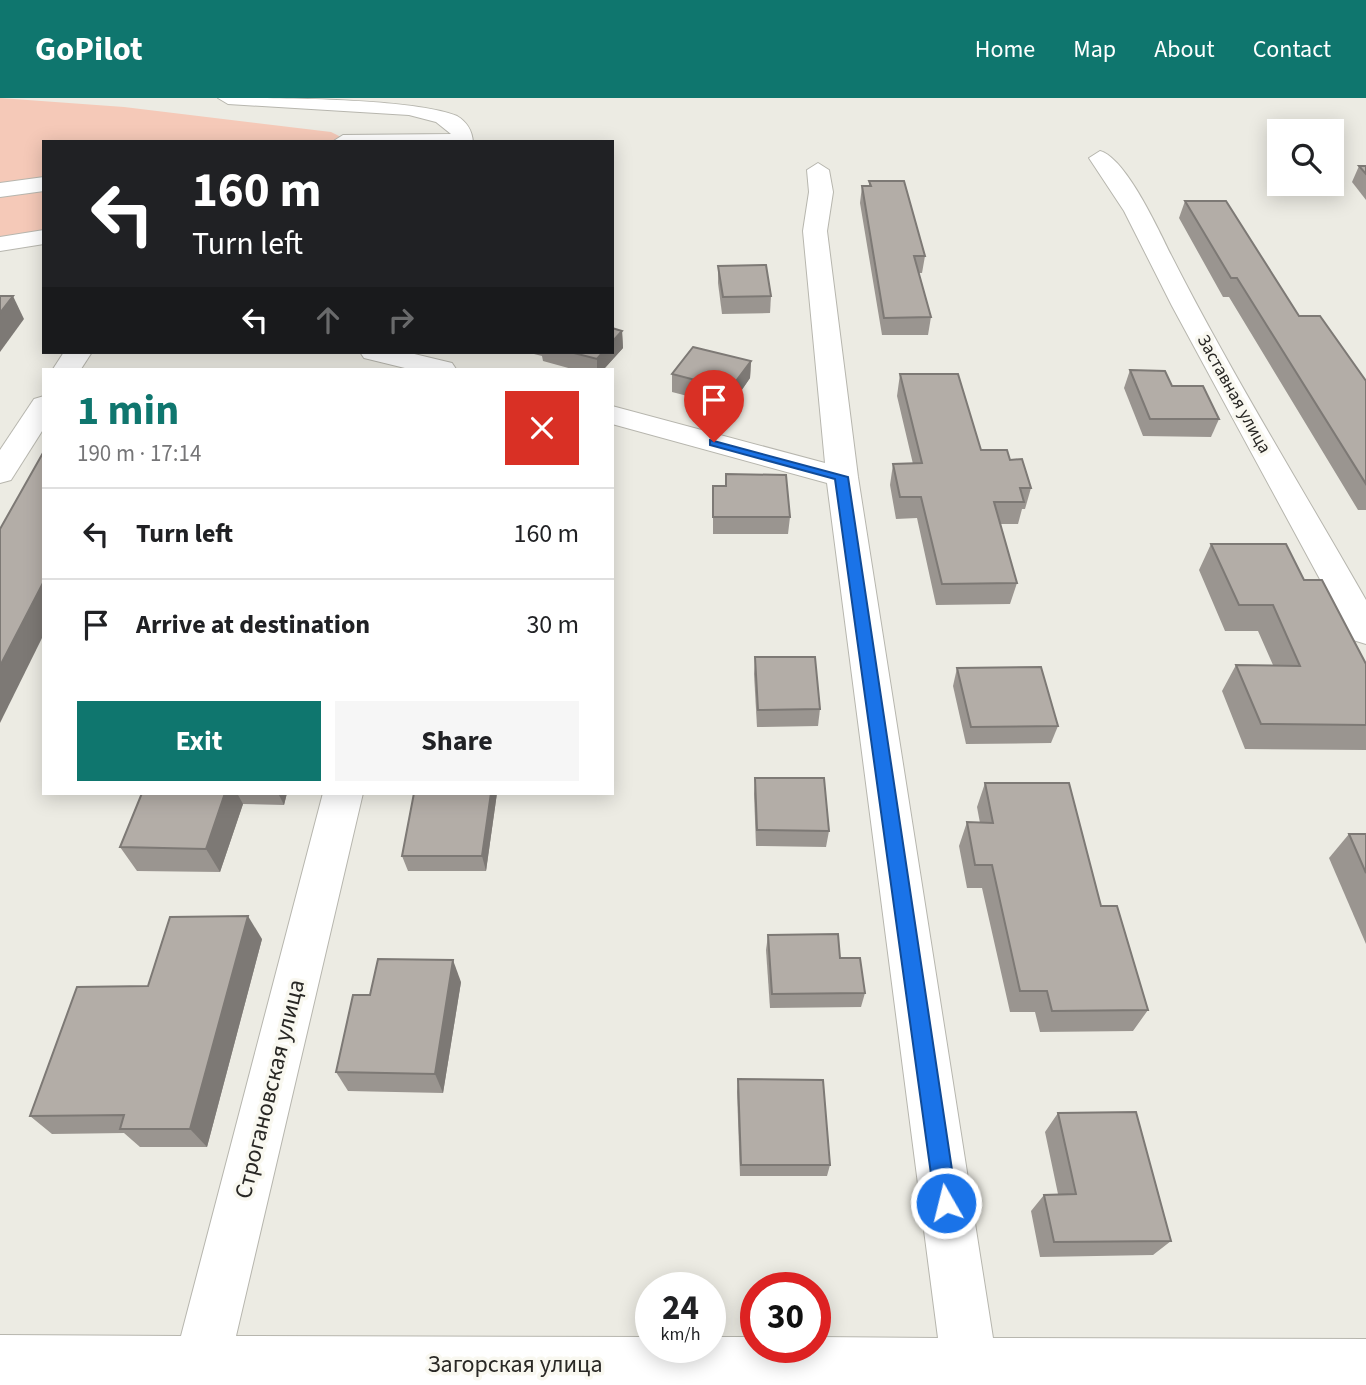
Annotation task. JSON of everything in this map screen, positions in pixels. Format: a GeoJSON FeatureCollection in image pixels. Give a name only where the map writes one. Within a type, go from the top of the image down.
{"type":"FeatureCollection","features":[{"type":"Feature","properties":{"kind":"street"},"geometry":{"type":"LineString","coordinates":[[228,98],[409,109],[435,114],[457,126],[462,140]]}},
{"type":"Feature","properties":{"kind":"street"},"geometry":{"type":"LineString","coordinates":[[374,140],[410,140]]}},
{"type":"Feature","properties":{"kind":"street","name":"Заставная улица"},"geometry":{"type":"LineString","coordinates":[[1100,158],[1117,178],[1144,225],[1183,302],[1366,631]]}},
{"type":"Feature","properties":{"kind":"street"},"geometry":{"type":"LineString","coordinates":[[818,170],[821,192],[815,231],[842,477],[970,1375]]}},
{"type":"Feature","properties":{"kind":"street"},"geometry":{"type":"LineString","coordinates":[[0,190],[42,184]]}},
{"type":"Feature","properties":{"kind":"street"},"geometry":{"type":"LineString","coordinates":[[0,244],[42,237]]}},
{"type":"Feature","properties":{"kind":"street"},"geometry":{"type":"LineString","coordinates":[[382,354],[438,368]]}},
{"type":"Feature","properties":{"kind":"street"},"geometry":{"type":"LineString","coordinates":[[0,472],[42,408]]}},
{"type":"Feature","properties":{"kind":"street"},"geometry":{"type":"LineString","coordinates":[[614,416],[842,477]]}},
{"type":"Feature","properties":{"kind":"street","name":"Строгановская улица"},"geometry":{"type":"LineString","coordinates":[[199,1374],[344,795]]}},
{"type":"Feature","properties":{"kind":"street","name":"Загорская улица"},"geometry":{"type":"LineString","coordinates":[[0,1363],[199,1374],[970,1375],[1366,1367]]}},
{"type":"Feature","properties":{"kind":"shaded area"},"geometry":{"type":"Polygon","coordinates":[[[0,98],[124,107],[331,132],[347,140],[42,140],[42,233],[0,239],[0,98]]]}},
{"type":"Feature","properties":{"kind":"building"},"geometry":{"type":"Polygon","coordinates":[[[869,181],[904,181],[925,256],[914,256],[931,317],[884,318],[862,186],[871,186],[869,181]]]}},
{"type":"Feature","properties":{"kind":"building"},"geometry":{"type":"Polygon","coordinates":[[[1185,201],[1226,201],[1299,316],[1320,316],[1366,381],[1366,484],[1237,278],[1231,278],[1185,201]]]}},
{"type":"Feature","properties":{"kind":"building"},"geometry":{"type":"Polygon","coordinates":[[[766,265],[771,296],[723,297],[718,266],[766,265]]]}},
{"type":"Feature","properties":{"kind":"building"},"geometry":{"type":"Polygon","coordinates":[[[0,296],[13,296],[0,313],[0,296]]]}},
{"type":"Feature","properties":{"kind":"building"},"geometry":{"type":"Polygon","coordinates":[[[614,329],[622,331],[614,340],[614,329]]]}},
{"type":"Feature","properties":{"kind":"building"},"geometry":{"type":"Polygon","coordinates":[[[693,347],[751,361],[730,389],[672,374],[693,347]]]}},
{"type":"Feature","properties":{"kind":"building"},"geometry":{"type":"Polygon","coordinates":[[[578,354],[601,354],[597,359],[578,354]]]}},
{"type":"Feature","properties":{"kind":"building"},"geometry":{"type":"Polygon","coordinates":[[[1130,370],[1165,371],[1172,386],[1203,386],[1219,419],[1150,419],[1130,370]]]}},
{"type":"Feature","properties":{"kind":"building"},"geometry":{"type":"Polygon","coordinates":[[[900,374],[958,374],[981,450],[1007,450],[1010,460],[1022,459],[1031,488],[1020,488],[1024,502],[994,502],[1017,583],[942,584],[921,497],[900,497],[893,464],[922,463],[900,374]]]}},
{"type":"Feature","properties":{"kind":"building"},"geometry":{"type":"Polygon","coordinates":[[[42,455],[42,585],[0,666],[0,529],[42,455]]]}},
{"type":"Feature","properties":{"kind":"building"},"geometry":{"type":"Polygon","coordinates":[[[726,474],[786,475],[790,517],[713,517],[713,486],[726,486],[726,474]]]}},
{"type":"Feature","properties":{"kind":"building"},"geometry":{"type":"Polygon","coordinates":[[[1211,544],[1286,544],[1304,580],[1322,580],[1366,664],[1366,725],[1261,724],[1236,665],[1300,666],[1273,605],[1239,605],[1211,544]]]}},
{"type":"Feature","properties":{"kind":"building"},"geometry":{"type":"Polygon","coordinates":[[[755,657],[815,657],[820,709],[758,710],[755,657]]]}},
{"type":"Feature","properties":{"kind":"building"},"geometry":{"type":"Polygon","coordinates":[[[1041,667],[1058,726],[971,727],[957,668],[1041,667]]]}},
{"type":"Feature","properties":{"kind":"building"},"geometry":{"type":"Polygon","coordinates":[[[755,778],[824,778],[829,831],[757,830],[755,778]]]}},
{"type":"Feature","properties":{"kind":"building"},"geometry":{"type":"Polygon","coordinates":[[[985,783],[1069,783],[1101,906],[1117,906],[1148,1010],[1052,1011],[1047,991],[1020,991],[992,865],[975,865],[967,822],[993,823],[985,783]]]}},
{"type":"Feature","properties":{"kind":"building"},"geometry":{"type":"Polygon","coordinates":[[[141,795],[224,795],[206,849],[120,847],[141,795]]]}},
{"type":"Feature","properties":{"kind":"building"},"geometry":{"type":"Polygon","coordinates":[[[414,795],[491,795],[482,856],[402,856],[414,795]]]}},
{"type":"Feature","properties":{"kind":"building"},"geometry":{"type":"Polygon","coordinates":[[[1349,834],[1366,834],[1366,873],[1349,834]]]}},
{"type":"Feature","properties":{"kind":"building"},"geometry":{"type":"Polygon","coordinates":[[[248,916],[190,1129],[120,1129],[124,1115],[30,1116],[77,987],[148,986],[170,917],[248,916]]]}},
{"type":"Feature","properties":{"kind":"building"},"geometry":{"type":"Polygon","coordinates":[[[838,934],[840,958],[860,958],[865,993],[772,994],[768,935],[838,934]]]}},
{"type":"Feature","properties":{"kind":"building"},"geometry":{"type":"Polygon","coordinates":[[[378,959],[453,960],[435,1074],[336,1072],[353,995],[370,995],[378,959]]]}},
{"type":"Feature","properties":{"kind":"building"},"geometry":{"type":"Polygon","coordinates":[[[738,1079],[823,1080],[830,1165],[741,1165],[738,1079]]]}},
{"type":"Feature","properties":{"kind":"building"},"geometry":{"type":"Polygon","coordinates":[[[1136,1112],[1171,1241],[1054,1242],[1044,1195],[1076,1194],[1058,1113],[1136,1112]]]}},
{"type":"Feature","properties":{"kind":"route"},"geometry":{"type":"LineString","coordinates":[[714,442],[842,477],[946,1203]]}}]}
